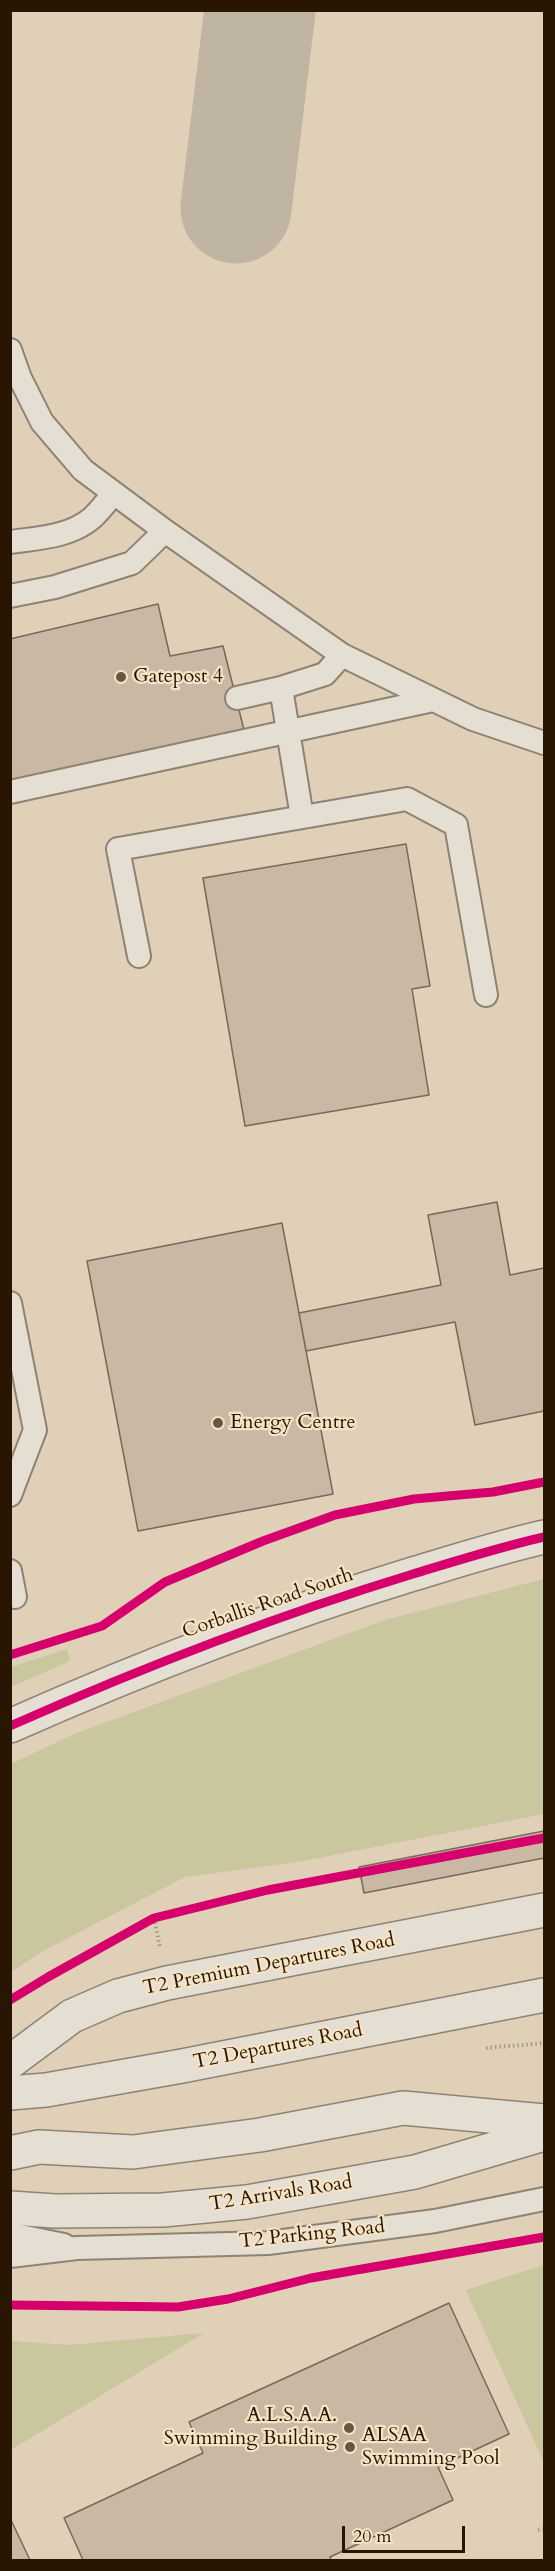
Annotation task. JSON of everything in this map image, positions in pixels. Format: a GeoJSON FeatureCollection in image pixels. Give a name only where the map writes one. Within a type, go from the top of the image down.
{"type":"FeatureCollection","features":[{"type":"Feature","properties":{"kind":"street","name":"Corballis Road South"},"geometry":{"type":"LineString","coordinates":[[10,1726],[187,1651],[355,1592],[508,1545],[544,1537]]}},
{"type":"Feature","properties":{"kind":"street","name":"T2 Premium Departures Road"},"geometry":{"type":"LineString","coordinates":[[10,2062],[72,2016],[118,1996],[167,1983],[544,1910]]}},
{"type":"Feature","properties":{"kind":"street","name":"T2 Departures Road"},"geometry":{"type":"LineString","coordinates":[[10,2093],[46,2090],[182,2066],[544,1995]]}},
{"type":"Feature","properties":{"kind":"street"},"geometry":{"type":"LineString","coordinates":[[10,2153],[39,2147],[132,2152],[260,2134],[403,2108],[544,2121]]}},
{"type":"Feature","properties":{"kind":"street","name":"T2 Arrivals Road"},"geometry":{"type":"LineString","coordinates":[[10,2208],[55,2211],[163,2210],[247,2202],[415,2172],[544,2134]]}},
{"type":"Feature","properties":{"kind":"lane"},"geometry":{"type":"LineString","coordinates":[[10,350],[20,378],[42,422],[83,470],[165,531],[342,655],[473,719],[544,743]]}},
{"type":"Feature","properties":{"kind":"lane"},"geometry":{"type":"LineString","coordinates":[[10,542],[51,537],[73,530],[92,518],[114,493]]}},
{"type":"Feature","properties":{"kind":"lane"},"geometry":{"type":"LineString","coordinates":[[10,596],[55,587],[132,563],[165,531]]}},
{"type":"Feature","properties":{"kind":"lane"},"geometry":{"type":"LineString","coordinates":[[237,698],[325,674],[342,655]]}},
{"type":"Feature","properties":{"kind":"lane"},"geometry":{"type":"LineString","coordinates":[[280,688],[302,817]]}},
{"type":"Feature","properties":{"kind":"lane"},"geometry":{"type":"LineString","coordinates":[[10,792],[433,700]]}},
{"type":"Feature","properties":{"kind":"lane"},"geometry":{"type":"LineString","coordinates":[[139,956],[118,849],[406,800],[456,825],[486,995]]}},
{"type":"Feature","properties":{"kind":"lane"},"geometry":{"type":"LineString","coordinates":[[10,1303],[35,1430],[10,1495]]}},
{"type":"Feature","properties":{"kind":"lane"},"geometry":{"type":"LineString","coordinates":[[10,1571],[15,1597]]}},
{"type":"Feature","properties":{"kind":"lane","name":"T2 Parking Road"},"geometry":{"type":"LineString","coordinates":[[10,2256],[77,2248],[268,2243],[435,2221],[544,2199]]}},
{"type":"Feature","properties":{"kind":"lane","name":"T2 Parking Road"},"geometry":{"type":"LineString","coordinates":[[10,2234],[77,2248]]}},
{"type":"Feature","properties":{"kind":"path"},"geometry":{"type":"LineString","coordinates":[[145,1923],[166,1915]]}},
{"type":"Feature","properties":{"kind":"path"},"geometry":{"type":"LineString","coordinates":[[538,2530],[544,2529]]}},
{"type":"Feature","properties":{"kind":"shaded area"},"geometry":{"type":"Polygon","coordinates":[[[544,1579],[544,1814],[298,1862],[185,1877],[41,1952],[11,1972],[11,1764],[74,1734],[385,1620],[544,1579]]]}},
{"type":"Feature","properties":{"kind":"shaded area"},"geometry":{"type":"Polygon","coordinates":[[[67,1649],[70,1661],[11,1687],[11,1667],[67,1649]]]}},
{"type":"Feature","properties":{"kind":"shaded area"},"geometry":{"type":"Polygon","coordinates":[[[544,2265],[544,2463],[466,2290],[544,2265]]]}},
{"type":"Feature","properties":{"kind":"shaded area"},"geometry":{"type":"Polygon","coordinates":[[[204,2333],[11,2450],[11,2341],[69,2345],[204,2333]]]}},
{"type":"Feature","properties":{"kind":"building","name":"Gatepost 4"},"geometry":{"type":"Polygon","coordinates":[[[158,604],[170,656],[223,646],[246,738],[10,791],[10,639],[158,604]]]}},
{"type":"Feature","properties":{"kind":"building"},"geometry":{"type":"Polygon","coordinates":[[[406,844],[430,986],[412,989],[429,1095],[245,1126],[203,878],[406,844]]]}},
{"type":"Feature","properties":{"kind":"building"},"geometry":{"type":"Polygon","coordinates":[[[497,1202],[510,1275],[544,1268],[544,1411],[475,1425],[455,1322],[306,1351],[299,1313],[441,1285],[428,1215],[497,1202]]]}},
{"type":"Feature","properties":{"kind":"building","name":"Energy Centre"},"geometry":{"type":"Polygon","coordinates":[[[282,1223],[333,1494],[138,1531],[87,1261],[282,1223]]]}},
{"type":"Feature","properties":{"kind":"building"},"geometry":{"type":"Polygon","coordinates":[[[544,1831],[544,1858],[364,1893],[359,1867],[544,1831]]]}},
{"type":"Feature","properties":{"kind":"building","name":"A.L.S.A.A. Swimming Building"},"geometry":{"type":"Polygon","coordinates":[[[449,2303],[509,2434],[438,2467],[453,2500],[330,2557],[331,2560],[83,2560],[64,2518],[203,2453],[189,2422],[449,2303]]]}},
{"type":"Feature","properties":{"kind":"building"},"geometry":{"type":"Polygon","coordinates":[[[10,2518],[30,2560],[10,2560],[10,2518]]]}},
{"type":"Feature","properties":{"kind":"taxiway"},"geometry":{"type":"LineString","coordinates":[[236,208],[260,10]]}},
{"type":"Feature","properties":{"kind":"cycle path"},"geometry":{"type":"LineString","coordinates":[[10,1655],[102,1626],[165,1582],[263,1541],[335,1515],[414,1499],[493,1492],[544,1482]]}},
{"type":"Feature","properties":{"kind":"cycle path"},"geometry":{"type":"LineString","coordinates":[[10,1726],[159,1663],[259,1625],[361,1590],[544,1537]]}},
{"type":"Feature","properties":{"kind":"cycle path"},"geometry":{"type":"LineString","coordinates":[[10,2000],[154,1918],[268,1890],[544,1838]]}},
{"type":"Feature","properties":{"kind":"cycle path"},"geometry":{"type":"LineString","coordinates":[[10,2305],[178,2307],[228,2299],[311,2278],[544,2237]]}},
{"type":"Feature","properties":{"kind":"place","name":"Gatepost 4"},"geometry":{"type":"Point","coordinates":[121,677]}},
{"type":"Feature","properties":{"kind":"place","name":"Energy Centre"},"geometry":{"type":"Point","coordinates":[218,1423]}},
{"type":"Feature","properties":{"kind":"place","name":"A.L.S.A.A. Swimming Building"},"geometry":{"type":"Point","coordinates":[349,2428]}},
{"type":"Feature","properties":{"kind":"place","name":"ALSAA Swimming Pool"},"geometry":{"type":"Point","coordinates":[350,2447]}}]}
